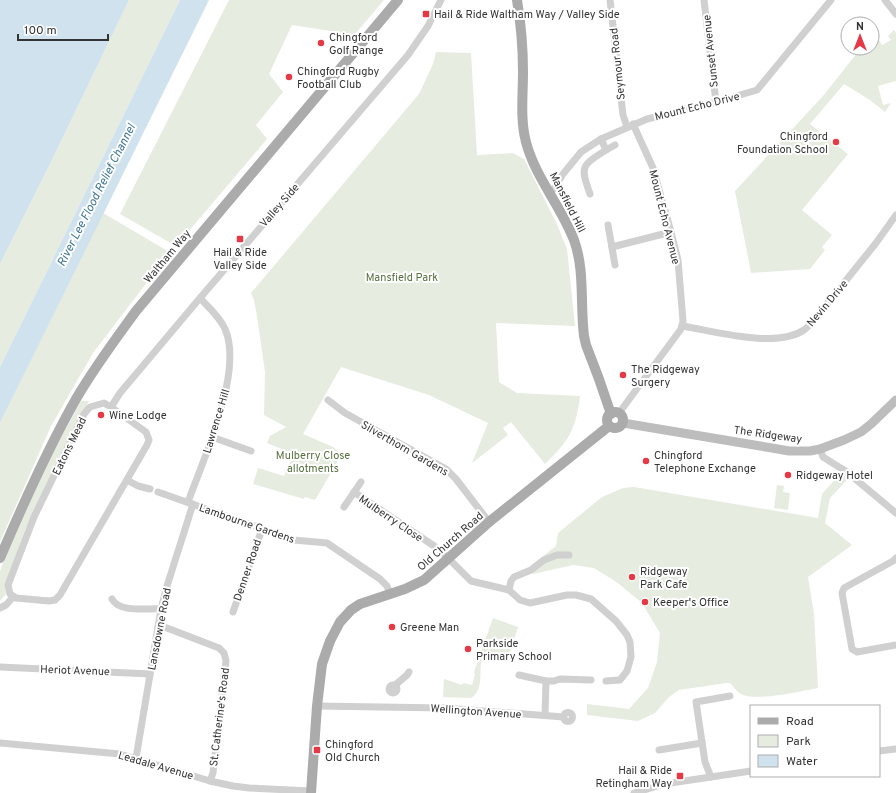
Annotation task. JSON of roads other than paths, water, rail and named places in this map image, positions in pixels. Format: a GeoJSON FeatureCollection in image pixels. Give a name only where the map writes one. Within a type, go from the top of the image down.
{"type":"FeatureCollection","features":[{"type":"Feature","properties":{"kind":"main road","name":"Waltham Way"},"geometry":{"type":"LineString","coordinates":[[0,558],[29,489],[56,434],[105,354],[136,311],[398,0]]}},
{"type":"Feature","properties":{"kind":"main road","name":"Mansfield Hill"},"geometry":{"type":"LineString","coordinates":[[517,0],[523,57],[523,114],[525,140],[531,156],[570,231],[577,250],[580,270],[584,336],[606,397],[618,417]]}},
{"type":"Feature","properties":{"kind":"main road","name":"The Ridgeway"},"geometry":{"type":"LineString","coordinates":[[618,417],[783,450],[800,452],[820,450],[861,432],[896,400]]}},
{"type":"Feature","properties":{"kind":"main road"},"geometry":{"type":"LineString","coordinates":[[609,426],[607,420],[618,417]]}},
{"type":"Feature","properties":{"kind":"main road","name":"Old Church Road"},"geometry":{"type":"LineString","coordinates":[[311,792],[316,706],[322,664],[327,647],[336,627],[344,616],[360,604],[405,589],[424,580],[489,522],[609,426],[616,428],[619,427],[618,417]]}},
{"type":"Feature","properties":{"kind":"street","name":"Valley Side"},"geometry":{"type":"LineString","coordinates":[[111,406],[200,298],[408,56],[428,26],[441,0]]}},
{"type":"Feature","properties":{"kind":"street","name":"Seymour Road"},"geometry":{"type":"LineString","coordinates":[[610,0],[622,115],[630,126]]}},
{"type":"Feature","properties":{"kind":"street","name":"Sunset Avenue"},"geometry":{"type":"LineString","coordinates":[[704,0],[716,102]]}},
{"type":"Feature","properties":{"kind":"street","name":"Mount Echo Drive"},"geometry":{"type":"LineString","coordinates":[[549,192],[554,189],[563,174],[581,152],[601,139],[647,119],[757,90],[830,0]]}},
{"type":"Feature","properties":{"kind":"street"},"geometry":{"type":"LineString","coordinates":[[886,0],[896,14]]}},
{"type":"Feature","properties":{"kind":"street","name":"Mount Echo Avenue"},"geometry":{"type":"LineString","coordinates":[[630,126],[654,168],[671,232],[678,260],[683,321],[682,326]]}},
{"type":"Feature","properties":{"kind":"street"},"geometry":{"type":"LineString","coordinates":[[601,139],[606,150]]}},
{"type":"Feature","properties":{"kind":"street"},"geometry":{"type":"LineString","coordinates":[[590,194],[583,175],[584,166],[588,161],[615,145]]}},
{"type":"Feature","properties":{"kind":"street","name":"Nevin Drive"},"geometry":{"type":"LineString","coordinates":[[682,326],[751,338],[768,339],[788,336],[804,330],[846,281],[896,215]]}},
{"type":"Feature","properties":{"kind":"street"},"geometry":{"type":"LineString","coordinates":[[608,225],[615,265]]}},
{"type":"Feature","properties":{"kind":"street"},"geometry":{"type":"LineString","coordinates":[[612,247],[671,232]]}},
{"type":"Feature","properties":{"kind":"street","name":"Lawrence Hill"},"geometry":{"type":"LineString","coordinates":[[191,503],[222,409],[229,376],[230,352],[225,329],[200,298]]}},
{"type":"Feature","properties":{"kind":"street"},"geometry":{"type":"LineString","coordinates":[[618,417],[682,326]]}},
{"type":"Feature","properties":{"kind":"street","name":"Silverthorn Gardens"},"geometry":{"type":"LineString","coordinates":[[328,400],[345,413],[446,470],[456,480],[489,522]]}},
{"type":"Feature","properties":{"kind":"street","name":"Eatons Mead"},"geometry":{"type":"LineString","coordinates":[[13,597],[8,588],[15,565],[34,516],[84,414],[90,407],[99,404],[104,403],[111,406]]}},
{"type":"Feature","properties":{"kind":"street"},"geometry":{"type":"LineString","coordinates":[[0,608],[6,605],[13,597],[49,601],[55,600],[148,445],[149,436],[146,432],[111,406]]}},
{"type":"Feature","properties":{"kind":"street"},"geometry":{"type":"LineString","coordinates":[[212,437],[251,451]]}},
{"type":"Feature","properties":{"kind":"street"},"geometry":{"type":"LineString","coordinates":[[820,450],[823,457],[847,472],[896,513]]}},
{"type":"Feature","properties":{"kind":"street"},"geometry":{"type":"LineString","coordinates":[[126,480],[138,486],[150,489]]}},
{"type":"Feature","properties":{"kind":"street","name":"Mulberry Close"},"geometry":{"type":"LineString","coordinates":[[344,506],[361,482]]}},
{"type":"Feature","properties":{"kind":"street","name":"Lambourne Gardens"},"geometry":{"type":"LineString","coordinates":[[158,492],[299,541],[328,543],[384,582],[390,594]]}},
{"type":"Feature","properties":{"kind":"street","name":"Mulberry Close"},"geometry":{"type":"LineString","coordinates":[[354,492],[440,550],[471,582],[509,590]]}},
{"type":"Feature","properties":{"kind":"street","name":"Lansdowne Road"},"geometry":{"type":"LineString","coordinates":[[136,758],[161,609],[166,586],[191,503]]}},
{"type":"Feature","properties":{"kind":"street","name":"Denner Road"},"geometry":{"type":"LineString","coordinates":[[233,612],[262,529]]}},
{"type":"Feature","properties":{"kind":"street"},"geometry":{"type":"LineString","coordinates":[[569,555],[557,555],[544,560],[531,570],[514,577],[511,581],[509,590],[520,600],[530,602],[567,595],[585,596],[598,604],[616,621],[627,634],[630,642],[631,657],[627,671],[620,680],[606,682]]}},
{"type":"Feature","properties":{"kind":"street"},"geometry":{"type":"LineString","coordinates":[[896,558],[892,562],[844,588],[842,593],[852,649],[857,652],[896,645]]}},
{"type":"Feature","properties":{"kind":"street"},"geometry":{"type":"LineString","coordinates":[[112,599],[116,604],[126,608],[161,609]]}},
{"type":"Feature","properties":{"kind":"street","name":"St. Catherine's Road"},"geometry":{"type":"LineString","coordinates":[[158,627],[167,628],[219,648],[224,653],[226,661],[213,773],[210,781]]}},
{"type":"Feature","properties":{"kind":"street","name":"Heriot Avenue"},"geometry":{"type":"LineString","coordinates":[[0,667],[150,674]]}},
{"type":"Feature","properties":{"kind":"street"},"geometry":{"type":"LineString","coordinates":[[389,707],[392,694],[397,688],[394,686],[407,676],[409,672]]}},
{"type":"Feature","properties":{"kind":"street"},"geometry":{"type":"LineString","coordinates":[[519,675],[546,681],[560,679],[591,680]]}},
{"type":"Feature","properties":{"kind":"street"},"geometry":{"type":"LineString","coordinates":[[545,715],[546,681]]}},
{"type":"Feature","properties":{"kind":"street"},"geometry":{"type":"LineString","coordinates":[[711,777],[705,762],[696,702],[730,696]]}},
{"type":"Feature","properties":{"kind":"street","name":"Wellington Avenue"},"geometry":{"type":"LineString","coordinates":[[316,706],[444,708],[564,717]]}},
{"type":"Feature","properties":{"kind":"street","name":"Leadale Avenue"},"geometry":{"type":"LineString","coordinates":[[0,743],[104,752],[136,758],[210,781],[249,791],[311,792]]}},
{"type":"Feature","properties":{"kind":"street"},"geometry":{"type":"LineString","coordinates":[[658,750],[702,743]]}},
{"type":"Feature","properties":{"kind":"street"},"geometry":{"type":"LineString","coordinates":[[880,751],[896,749]]}},
{"type":"Feature","properties":{"kind":"street"},"geometry":{"type":"LineString","coordinates":[[634,793],[664,784],[750,771]]}},
{"type":"Feature","properties":{"kind":"water"},"geometry":{"type":"Polygon","coordinates":[[[0,0],[129,0],[0,264],[0,0]]]}},
{"type":"Feature","properties":{"kind":"water","name":"River Lee Flood Relief Channel"},"geometry":{"type":"Polygon","coordinates":[[[180,0],[209,0],[0,423],[0,367],[180,0]]]}},
{"type":"Feature","properties":{"kind":"place","name":"Hail & Ride Waltham Way / Valley Side"},"geometry":{"type":"Point","coordinates":[426,14]}},
{"type":"Feature","properties":{"kind":"place","name":"Chingford Golf Range"},"geometry":{"type":"Point","coordinates":[321,43]}},
{"type":"Feature","properties":{"kind":"place","name":"Chingford Rugby Football Club"},"geometry":{"type":"Point","coordinates":[289,77]}},
{"type":"Feature","properties":{"kind":"place","name":"Chingford Foundation School"},"geometry":{"type":"Point","coordinates":[836,142]}},
{"type":"Feature","properties":{"kind":"place","name":"Hail & Ride Valley Side"},"geometry":{"type":"Point","coordinates":[240,239]}},
{"type":"Feature","properties":{"kind":"place","name":"The Ridgeway Surgery"},"geometry":{"type":"Point","coordinates":[623,375]}},
{"type":"Feature","properties":{"kind":"place","name":"Wine Lodge"},"geometry":{"type":"Point","coordinates":[101,415]}},
{"type":"Feature","properties":{"kind":"place","name":"Chingford Telephone Exchange"},"geometry":{"type":"Point","coordinates":[646,461]}},
{"type":"Feature","properties":{"kind":"place","name":"Ridgeway Hotel"},"geometry":{"type":"Point","coordinates":[788,475]}},
{"type":"Feature","properties":{"kind":"place","name":"Ridgeway Park Cafe"},"geometry":{"type":"Point","coordinates":[632,577]}},
{"type":"Feature","properties":{"kind":"place","name":"Keeper's Office"},"geometry":{"type":"Point","coordinates":[645,602]}},
{"type":"Feature","properties":{"kind":"place","name":"Greene Man"},"geometry":{"type":"Point","coordinates":[392,627]}},
{"type":"Feature","properties":{"kind":"place","name":"Parkside Primary School"},"geometry":{"type":"Point","coordinates":[468,649]}},
{"type":"Feature","properties":{"kind":"place","name":"Chingford Old Church"},"geometry":{"type":"Point","coordinates":[317,750]}},
{"type":"Feature","properties":{"kind":"place","name":"Hail & Ride Retingham Way"},"geometry":{"type":"Point","coordinates":[680,776]}},
{"type":"Feature","properties":{"kind":"park label","name":"Mansfield Park"},"geometry":{"type":"Point","coordinates":[402,277]}},
{"type":"Feature","properties":{"kind":"park label","name":"Mulberry Close allotments"},"geometry":{"type":"Point","coordinates":[313,461]}}]}
